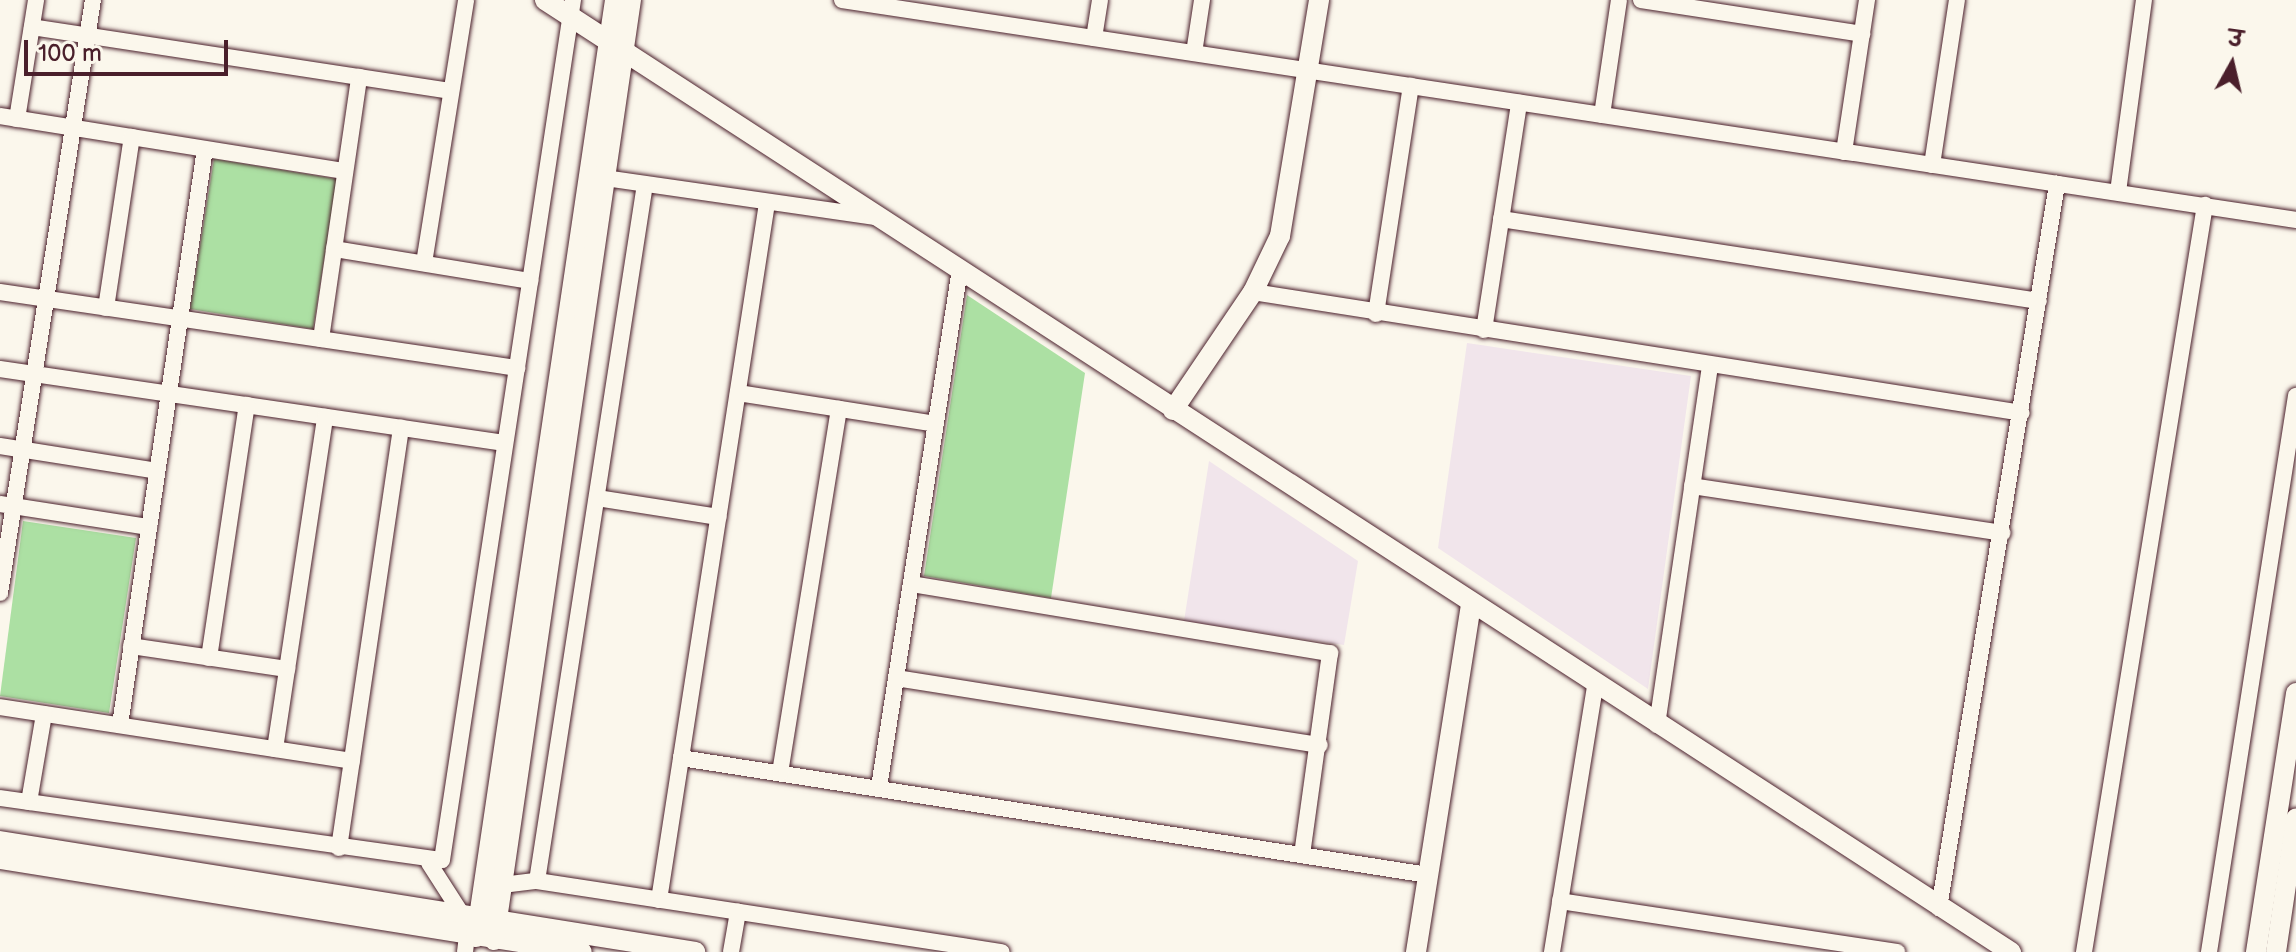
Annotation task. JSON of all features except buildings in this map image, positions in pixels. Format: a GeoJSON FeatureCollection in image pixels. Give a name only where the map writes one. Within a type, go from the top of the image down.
{"type":"FeatureCollection","features":[{"type":"Feature","properties":{"kind":"street"},"geometry":{"type":"LineString","coordinates":[[17,119],[36,0]]}},
{"type":"Feature","properties":{"kind":"street"},"geometry":{"type":"LineString","coordinates":[[0,593],[7,505],[23,450],[93,0]]}},
{"type":"Feature","properties":{"kind":"street"},"geometry":{"type":"LineString","coordinates":[[424,263],[466,0]]}},
{"type":"Feature","properties":{"kind":"street"},"geometry":{"type":"LineString","coordinates":[[545,0],[572,8],[616,45],[1595,686],[2011,952]]}},
{"type":"Feature","properties":{"kind":"street"},"geometry":{"type":"LineString","coordinates":[[615,0],[616,45]]}},
{"type":"Feature","properties":{"kind":"street"},"geometry":{"type":"LineString","coordinates":[[477,931],[616,45],[631,0]]}},
{"type":"Feature","properties":{"kind":"street"},"geometry":{"type":"LineString","coordinates":[[842,0],[891,4],[1308,71],[2296,220]]}},
{"type":"Feature","properties":{"kind":"street"},"geometry":{"type":"LineString","coordinates":[[1094,38],[1100,0]]}},
{"type":"Feature","properties":{"kind":"street"},"geometry":{"type":"LineString","coordinates":[[1194,53],[1202,0]]}},
{"type":"Feature","properties":{"kind":"street"},"geometry":{"type":"LineString","coordinates":[[1173,410],[1253,292],[1280,236],[1319,0]]}},
{"type":"Feature","properties":{"kind":"street"},"geometry":{"type":"LineString","coordinates":[[1602,115],[1619,0]]}},
{"type":"Feature","properties":{"kind":"street"},"geometry":{"type":"LineString","coordinates":[[1641,0],[1862,34]]}},
{"type":"Feature","properties":{"kind":"street"},"geometry":{"type":"LineString","coordinates":[[1844,152],[1867,0]]}},
{"type":"Feature","properties":{"kind":"street"},"geometry":{"type":"LineString","coordinates":[[1932,165],[1957,0]]}},
{"type":"Feature","properties":{"kind":"street"},"geometry":{"type":"LineString","coordinates":[[2118,192],[2144,0]]}},
{"type":"Feature","properties":{"kind":"street"},"geometry":{"type":"LineString","coordinates":[[0,798],[429,863],[446,852],[572,8]]}},
{"type":"Feature","properties":{"kind":"street"},"geometry":{"type":"LineString","coordinates":[[32,27],[450,91]]}},
{"type":"Feature","properties":{"kind":"street"},"geometry":{"type":"LineString","coordinates":[[321,339],[359,77]]}},
{"type":"Feature","properties":{"kind":"street"},"geometry":{"type":"LineString","coordinates":[[1376,314],[1411,86]]}},
{"type":"Feature","properties":{"kind":"street"},"geometry":{"type":"LineString","coordinates":[[1484,330],[1519,103]]}},
{"type":"Feature","properties":{"kind":"street"},"geometry":{"type":"LineString","coordinates":[[0,116],[345,171]]}},
{"type":"Feature","properties":{"kind":"street"},"geometry":{"type":"LineString","coordinates":[[106,308],[132,137]]}},
{"type":"Feature","properties":{"kind":"street"},"geometry":{"type":"LineString","coordinates":[[120,725],[205,149]]}},
{"type":"Feature","properties":{"kind":"street"},"geometry":{"type":"LineString","coordinates":[[477,931],[502,885],[605,178],[600,151]]}},
{"type":"Feature","properties":{"kind":"street"},"geometry":{"type":"LineString","coordinates":[[605,178],[881,217]]}},
{"type":"Feature","properties":{"kind":"street"},"geometry":{"type":"LineString","coordinates":[[537,881],[645,184]]}},
{"type":"Feature","properties":{"kind":"street"},"geometry":{"type":"LineString","coordinates":[[1939,908],[2057,184]]}},
{"type":"Feature","properties":{"kind":"street"},"geometry":{"type":"LineString","coordinates":[[659,900],[767,203]]}},
{"type":"Feature","properties":{"kind":"street"},"geometry":{"type":"LineString","coordinates":[[2084,952],[2205,205]]}},
{"type":"Feature","properties":{"kind":"street"},"geometry":{"type":"LineString","coordinates":[[1501,219],[2039,301]]}},
{"type":"Feature","properties":{"kind":"street"},"geometry":{"type":"LineString","coordinates":[[334,249],[530,281]]}},
{"type":"Feature","properties":{"kind":"street"},"geometry":{"type":"LineString","coordinates":[[879,787],[960,269]]}},
{"type":"Feature","properties":{"kind":"street"},"geometry":{"type":"LineString","coordinates":[[0,292],[517,368]]}},
{"type":"Feature","properties":{"kind":"street"},"geometry":{"type":"LineString","coordinates":[[1253,292],[1376,314],[2022,413]]}},
{"type":"Feature","properties":{"kind":"street"},"geometry":{"type":"LineString","coordinates":[[1657,725],[1710,365]]}},
{"type":"Feature","properties":{"kind":"street"},"geometry":{"type":"LineString","coordinates":[[0,369],[505,443]]}},
{"type":"Feature","properties":{"kind":"street"},"geometry":{"type":"LineString","coordinates":[[738,393],[936,424]]}},
{"type":"Feature","properties":{"kind":"street"},"geometry":{"type":"LineString","coordinates":[[2209,952],[2296,396]]}},
{"type":"Feature","properties":{"kind":"street"},"geometry":{"type":"LineString","coordinates":[[209,658],[247,405]]}},
{"type":"Feature","properties":{"kind":"street"},"geometry":{"type":"LineString","coordinates":[[780,773],[839,409]]}},
{"type":"Feature","properties":{"kind":"street"},"geometry":{"type":"LineString","coordinates":[[275,749],[325,417]]}},
{"type":"Feature","properties":{"kind":"street"},"geometry":{"type":"LineString","coordinates":[[339,848],[401,428]]}},
{"type":"Feature","properties":{"kind":"street"},"geometry":{"type":"LineString","coordinates":[[0,446],[157,471]]}},
{"type":"Feature","properties":{"kind":"street"},"geometry":{"type":"LineString","coordinates":[[1692,486],[2002,533]]}},
{"type":"Feature","properties":{"kind":"street"},"geometry":{"type":"LineString","coordinates":[[597,498],[719,517]]}},
{"type":"Feature","properties":{"kind":"street"},"geometry":{"type":"LineString","coordinates":[[7,505],[149,527]]}},
{"type":"Feature","properties":{"kind":"street"},"geometry":{"type":"LineString","coordinates":[[911,584],[1320,647],[1333,665],[1302,855]]}},
{"type":"Feature","properties":{"kind":"street"},"geometry":{"type":"LineString","coordinates":[[1416,952],[1471,605]]}},
{"type":"Feature","properties":{"kind":"street"},"geometry":{"type":"LineString","coordinates":[[131,646],[287,669]]}},
{"type":"Feature","properties":{"kind":"street"},"geometry":{"type":"LineString","coordinates":[[896,678],[1320,745]]}},
{"type":"Feature","properties":{"kind":"street"},"geometry":{"type":"LineString","coordinates":[[1552,952],[1595,686]]}},
{"type":"Feature","properties":{"kind":"street"},"geometry":{"type":"LineString","coordinates":[[2256,952],[2296,693]]}},
{"type":"Feature","properties":{"kind":"street"},"geometry":{"type":"LineString","coordinates":[[0,707],[352,761]]}},
{"type":"Feature","properties":{"kind":"street"},"geometry":{"type":"LineString","coordinates":[[29,802],[44,714]]}},
{"type":"Feature","properties":{"kind":"street"},"geometry":{"type":"LineString","coordinates":[[681,758],[1428,875]]}},
{"type":"Feature","properties":{"kind":"street"},"geometry":{"type":"LineString","coordinates":[[2276,952],[2296,818]]}},
{"type":"Feature","properties":{"kind":"street"},"geometry":{"type":"LineString","coordinates":[[0,841],[582,952]]}},
{"type":"Feature","properties":{"kind":"street"},"geometry":{"type":"LineString","coordinates":[[0,859],[477,931]]}},
{"type":"Feature","properties":{"kind":"street"},"geometry":{"type":"LineString","coordinates":[[429,863],[477,931]]}},
{"type":"Feature","properties":{"kind":"street"},"geometry":{"type":"LineString","coordinates":[[502,885],[537,881],[1002,952]]}},
{"type":"Feature","properties":{"kind":"street"},"geometry":{"type":"LineString","coordinates":[[1560,901],[1897,952]]}},
{"type":"Feature","properties":{"kind":"street"},"geometry":{"type":"LineString","coordinates":[[731,952],[738,912]]}},
{"type":"Feature","properties":{"kind":"street"},"geometry":{"type":"LineString","coordinates":[[539,942],[695,952]]}},
{"type":"Feature","properties":{"kind":"shaded area"},"geometry":{"type":"Polygon","coordinates":[[[1467,343],[1691,376],[1648,689],[1438,548],[1467,343]]]}},
{"type":"Feature","properties":{"kind":"shaded area"},"geometry":{"type":"Polygon","coordinates":[[[1209,461],[1358,561],[1344,645],[1184,621],[1209,461]]]}},
{"type":"Feature","properties":{"kind":"green space"},"geometry":{"type":"Polygon","coordinates":[[[214,159],[337,179],[313,329],[190,309],[214,159]]]}},
{"type":"Feature","properties":{"kind":"green space"},"geometry":{"type":"Polygon","coordinates":[[[967,295],[1085,373],[1051,598],[924,576],[967,295]]]}},
{"type":"Feature","properties":{"kind":"green space"},"geometry":{"type":"Polygon","coordinates":[[[23,521],[136,538],[109,713],[0,696],[23,521]]]}}]}
